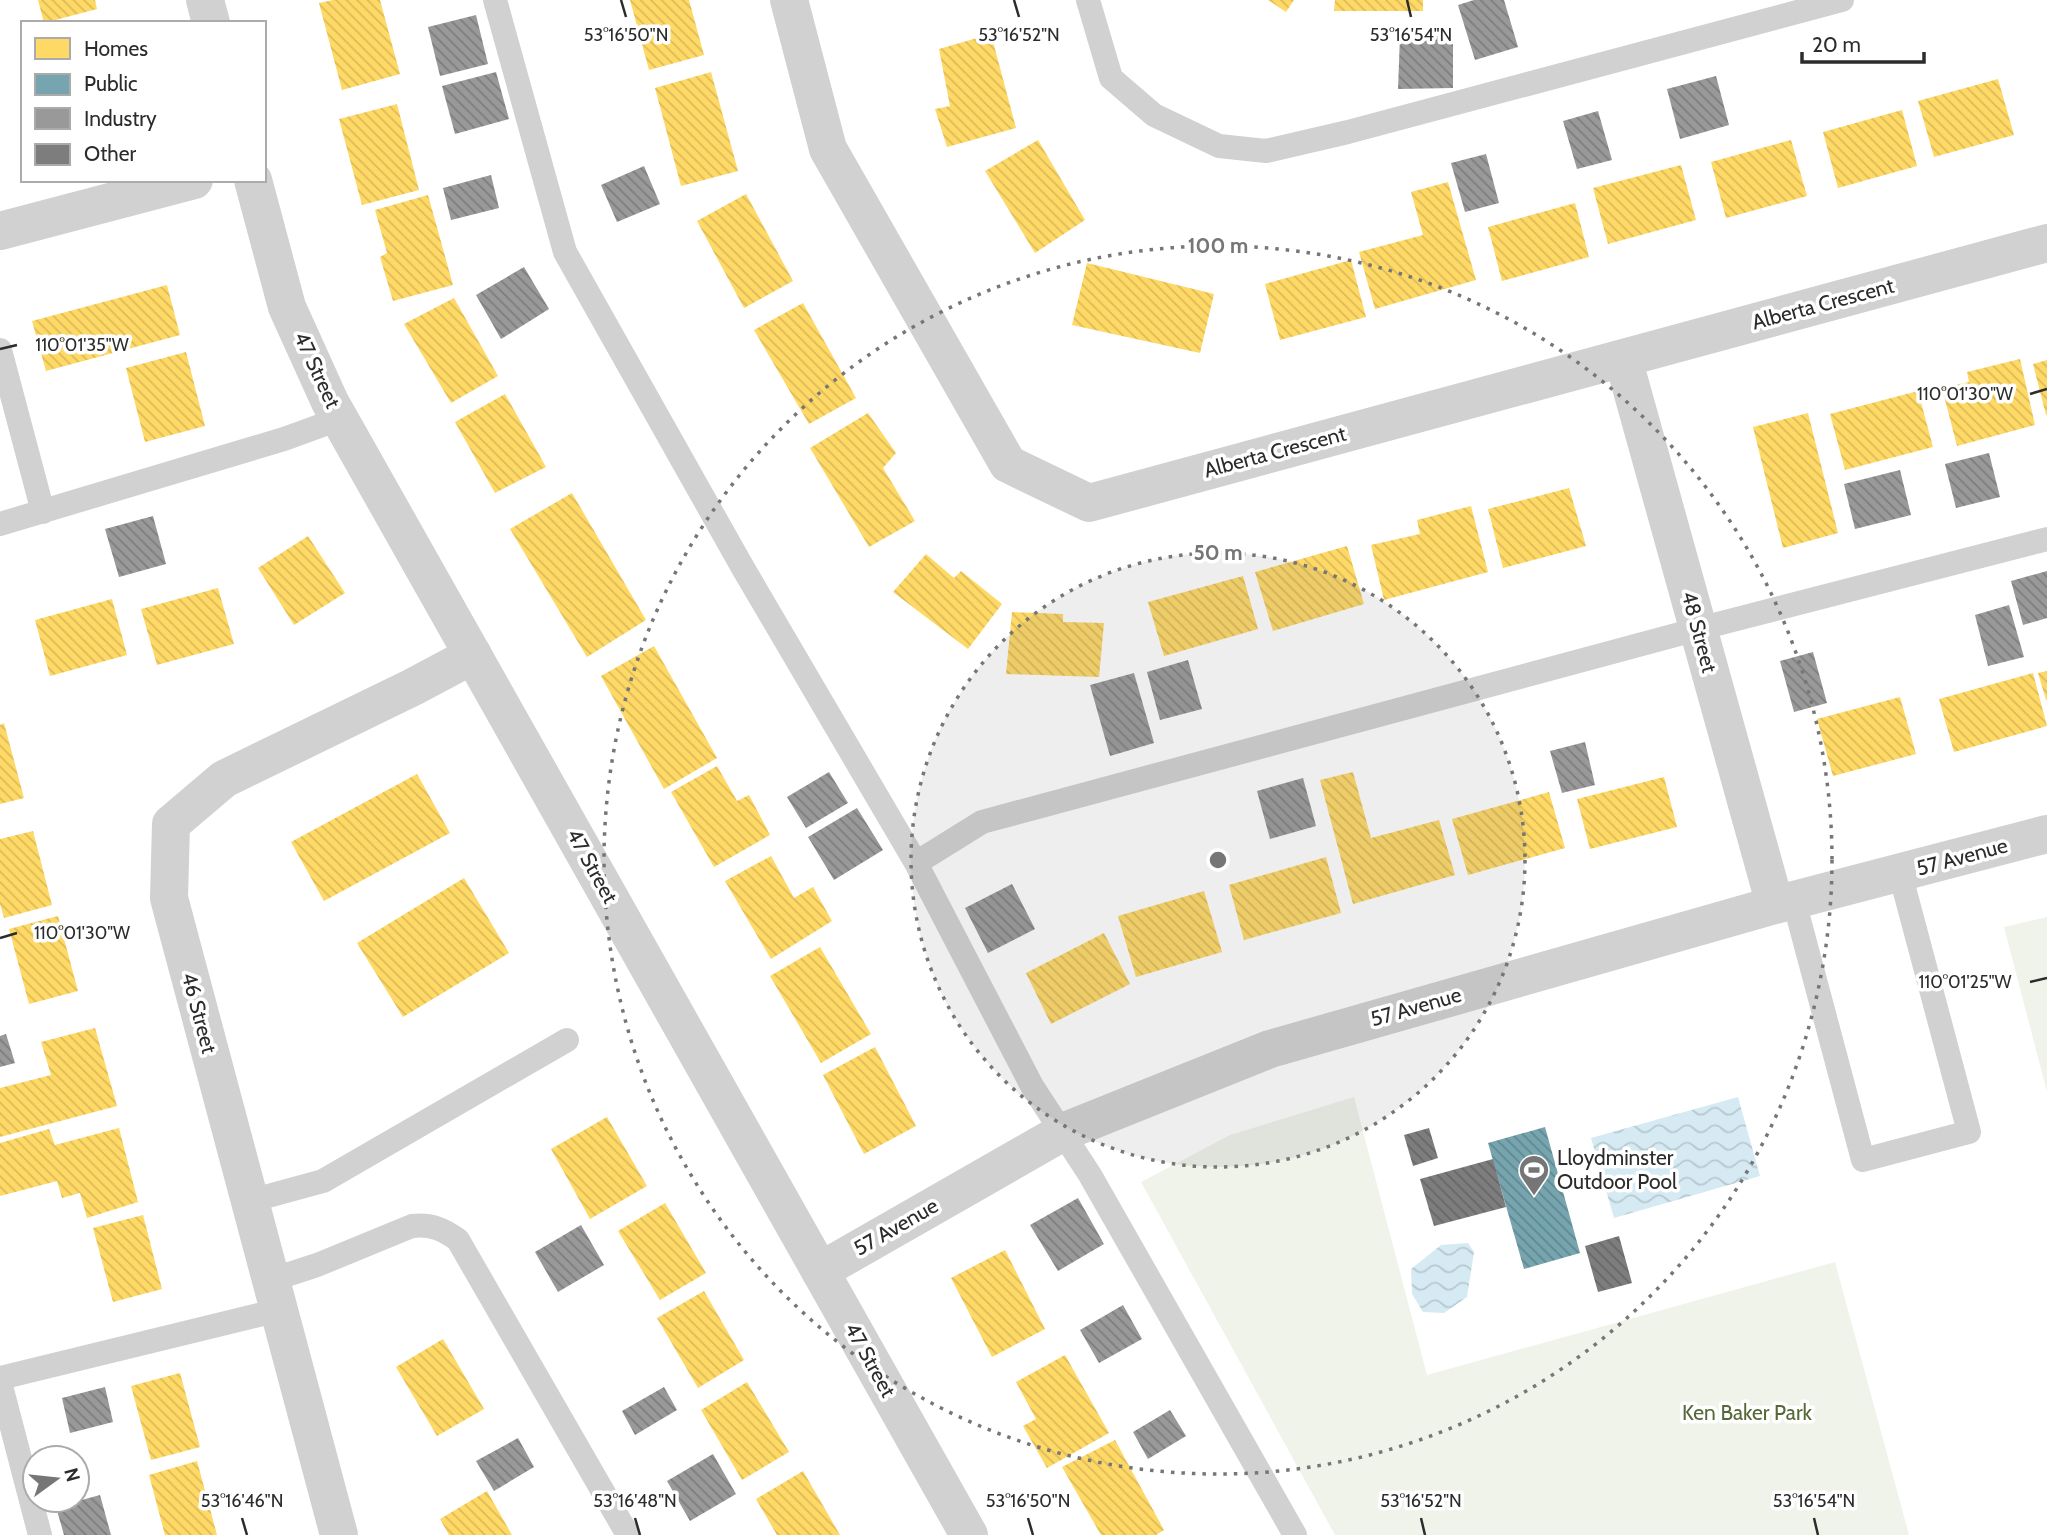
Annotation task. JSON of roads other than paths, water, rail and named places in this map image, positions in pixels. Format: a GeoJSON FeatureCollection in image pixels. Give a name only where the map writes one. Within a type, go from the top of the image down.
{"type":"FeatureCollection","features":[{"type":"Feature","properties":{"kind":"street"},"geometry":{"type":"LineString","coordinates":[[205,0],[210,21]]}},
{"type":"Feature","properties":{"kind":"street","name":"Alberta Crescent"},"geometry":{"type":"LineString","coordinates":[[789,0],[828,149],[1008,464],[1089,503],[2047,243]]}},
{"type":"Feature","properties":{"kind":"street"},"geometry":{"type":"LineString","coordinates":[[0,231],[186,182]]}},
{"type":"Feature","properties":{"kind":"street","name":"47 Street"},"geometry":{"type":"LineString","coordinates":[[254,182],[287,307],[339,419],[969,1535]]}},
{"type":"Feature","properties":{"kind":"street","name":"48 Street"},"geometry":{"type":"LineString","coordinates":[[1623,358],[1698,629],[1784,903]]}},
{"type":"Feature","properties":{"kind":"street","name":"46 Street"},"geometry":{"type":"LineString","coordinates":[[339,1535],[169,898],[171,824],[225,779],[473,655]]}},
{"type":"Feature","properties":{"kind":"street","name":"57 Avenue"},"geometry":{"type":"LineString","coordinates":[[820,1271],[1063,1132],[1270,1049],[1784,903],[2047,834]]}},
{"type":"Feature","properties":{"kind":"lane"},"geometry":{"type":"LineString","coordinates":[[495,0],[565,252],[743,568],[916,863],[1032,1086],[1063,1132],[1295,1535]]}},
{"type":"Feature","properties":{"kind":"lane"},"geometry":{"type":"LineString","coordinates":[[1088,0],[1111,78],[1154,116],[1219,146],[1266,150],[1348,132],[1842,0]]}},
{"type":"Feature","properties":{"kind":"lane"},"geometry":{"type":"LineString","coordinates":[[0,350],[43,512]]}},
{"type":"Feature","properties":{"kind":"lane"},"geometry":{"type":"LineString","coordinates":[[0,524],[285,439],[339,419]]}},
{"type":"Feature","properties":{"kind":"lane"},"geometry":{"type":"LineString","coordinates":[[916,863],[982,822],[2047,538]]}},
{"type":"Feature","properties":{"kind":"lane"},"geometry":{"type":"LineString","coordinates":[[1784,903],[1863,1160],[1969,1132],[1900,873]]}},
{"type":"Feature","properties":{"kind":"lane"},"geometry":{"type":"LineString","coordinates":[[250,1201],[323,1181],[566,1040]]}},
{"type":"Feature","properties":{"kind":"lane"},"geometry":{"type":"LineString","coordinates":[[40,1535],[0,1380],[275,1294],[317,1265],[412,1226],[436,1227],[458,1240],[628,1535]]}},
{"type":"Feature","properties":{"kind":"water"},"geometry":{"type":"Polygon","coordinates":[[[1738,1097],[1760,1176],[1614,1218],[1591,1138],[1738,1097]]]}},
{"type":"Feature","properties":{"kind":"water"},"geometry":{"type":"Polygon","coordinates":[[[1468,1243],[1474,1252],[1467,1297],[1444,1313],[1423,1312],[1412,1294],[1411,1269],[1441,1245],[1468,1243]]]}},
{"type":"Feature","properties":{"kind":"place","name":"Lloydminster Outdoor Pool"},"geometry":{"type":"Point","coordinates":[1534,1197]}},
{"type":"Feature","properties":{"kind":"park label","name":"Ken Baker Park"},"geometry":{"type":"Point","coordinates":[1747,1413]}}]}
